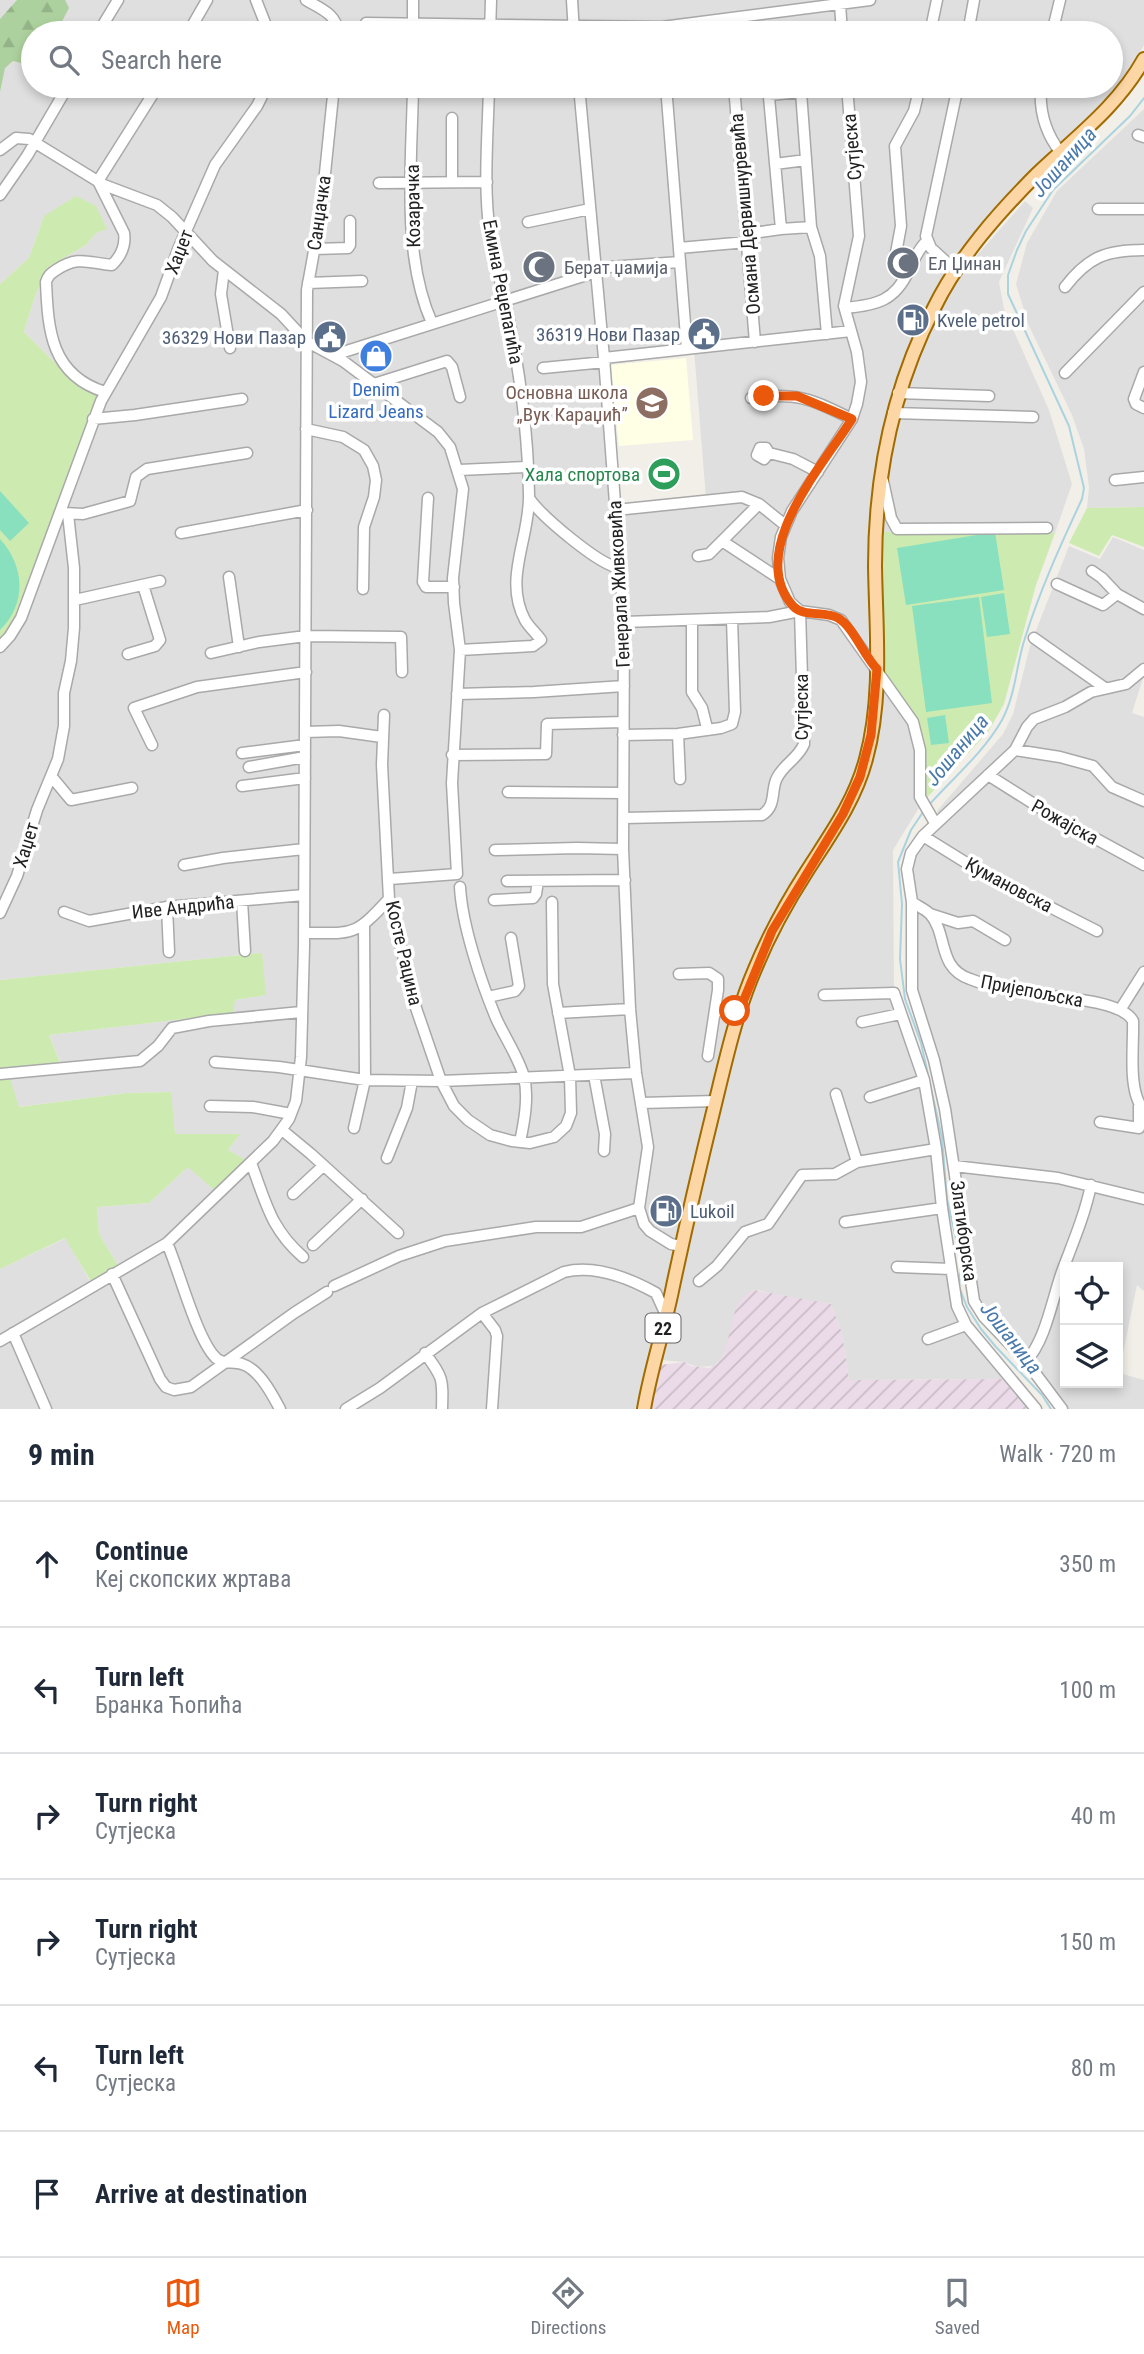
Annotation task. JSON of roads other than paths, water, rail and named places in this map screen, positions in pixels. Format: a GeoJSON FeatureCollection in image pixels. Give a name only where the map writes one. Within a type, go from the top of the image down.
{"type":"FeatureCollection","features":[{"type":"Feature","properties":{"kind":"main road","name":"22"},"geometry":{"type":"LineString","coordinates":[[1123,89],[1144,59]]}},
{"type":"Feature","properties":{"kind":"main road","name":"22"},"geometry":{"type":"LineString","coordinates":[[644,1409],[739,1012],[772,931],[843,814],[860,777],[871,735],[877,669],[876,531],[881,470],[898,393],[923,331],[955,270],[996,217],[1117,98]]}},
{"type":"Feature","properties":{"kind":"street"},"geometry":{"type":"LineString","coordinates":[[105,21],[118,0]]}},
{"type":"Feature","properties":{"kind":"street"},"geometry":{"type":"LineString","coordinates":[[195,21],[207,0]]}},
{"type":"Feature","properties":{"kind":"street"},"geometry":{"type":"LineString","coordinates":[[256,0],[264,21]]}},
{"type":"Feature","properties":{"kind":"street"},"geometry":{"type":"LineString","coordinates":[[306,0],[335,21]]}},
{"type":"Feature","properties":{"kind":"street"},"geometry":{"type":"LineString","coordinates":[[413,0],[413,21]]}},
{"type":"Feature","properties":{"kind":"street"},"geometry":{"type":"LineString","coordinates":[[490,21],[491,0]]}},
{"type":"Feature","properties":{"kind":"street"},"geometry":{"type":"LineString","coordinates":[[572,0],[573,21]]}},
{"type":"Feature","properties":{"kind":"street"},"geometry":{"type":"LineString","coordinates":[[716,21],[870,0]]}},
{"type":"Feature","properties":{"kind":"street"},"geometry":{"type":"LineString","coordinates":[[933,21],[937,0]]}},
{"type":"Feature","properties":{"kind":"street"},"geometry":{"type":"LineString","coordinates":[[970,21],[974,0]]}},
{"type":"Feature","properties":{"kind":"street"},"geometry":{"type":"LineString","coordinates":[[1055,21],[1060,0]]}},
{"type":"Feature","properties":{"kind":"street"},"geometry":{"type":"LineString","coordinates":[[833,3],[838,21]]}},
{"type":"Feature","properties":{"kind":"street"},"geometry":{"type":"LineString","coordinates":[[0,195],[61,98]]}},
{"type":"Feature","properties":{"kind":"street"},"geometry":{"type":"LineString","coordinates":[[98,181],[150,98]]}},
{"type":"Feature","properties":{"kind":"street","name":"Хаџет"},"geometry":{"type":"LineString","coordinates":[[0,647],[19,623],[65,513],[93,419],[105,392],[158,303],[215,165],[261,98]]}},
{"type":"Feature","properties":{"kind":"street","name":"Санџачка"},"geometry":{"type":"LineString","coordinates":[[306,341],[308,283],[324,193],[333,98]]}},
{"type":"Feature","properties":{"kind":"street","name":"Козарачка"},"geometry":{"type":"LineString","coordinates":[[413,98],[411,216],[415,265],[420,292],[432,323]]}},
{"type":"Feature","properties":{"kind":"street","name":"Емина Реџепагића"},"geometry":{"type":"LineString","coordinates":[[460,650],[533,646],[541,642],[526,622],[515,589],[515,575],[528,520],[524,399],[490,237],[487,181],[489,98]]}},
{"type":"Feature","properties":{"kind":"street","name":"Генерала Живковића"},"geometry":{"type":"LineString","coordinates":[[580,98],[624,622],[622,735],[630,1009],[648,1154],[639,1208]]}},
{"type":"Feature","properties":{"kind":"street"},"geometry":{"type":"LineString","coordinates":[[668,98],[687,349]]}},
{"type":"Feature","properties":{"kind":"street","name":"Османа Дервишнуревића"},"geometry":{"type":"LineString","coordinates":[[735,98],[755,342]]}},
{"type":"Feature","properties":{"kind":"street"},"geometry":{"type":"LineString","coordinates":[[770,98],[781,228]]}},
{"type":"Feature","properties":{"kind":"street"},"geometry":{"type":"LineString","coordinates":[[801,98],[811,227],[820,256],[827,334]]}},
{"type":"Feature","properties":{"kind":"street","name":"Сутјеска"},"geometry":{"type":"LineString","coordinates":[[780,579],[778,551],[785,525],[852,419],[859,396],[860,382],[845,308],[859,236],[848,98]]}},
{"type":"Feature","properties":{"kind":"street"},"geometry":{"type":"LineString","coordinates":[[896,253],[901,226],[895,146],[914,111],[917,98]]}},
{"type":"Feature","properties":{"kind":"street"},"geometry":{"type":"LineString","coordinates":[[955,98],[927,227],[927,241],[942,261],[955,270]]}},
{"type":"Feature","properties":{"kind":"street"},"geometry":{"type":"LineString","coordinates":[[1040,98],[1044,122],[1051,140],[1061,153]]}},
{"type":"Feature","properties":{"kind":"street"},"geometry":{"type":"LineString","coordinates":[[452,182],[453,118]]}},
{"type":"Feature","properties":{"kind":"street"},"geometry":{"type":"LineString","coordinates":[[0,150],[16,138],[36,141],[108,187],[157,205],[225,270],[281,314],[306,341],[334,355],[444,438],[459,470],[463,494],[454,564],[460,650],[452,755],[457,874],[390,879]]}},
{"type":"Feature","properties":{"kind":"street"},"geometry":{"type":"LineString","coordinates":[[775,164],[806,160]]}},
{"type":"Feature","properties":{"kind":"street"},"geometry":{"type":"LineString","coordinates":[[98,181],[124,233],[122,251],[112,265],[77,260],[50,274],[46,282],[52,340],[60,361],[89,385],[105,392]]}},
{"type":"Feature","properties":{"kind":"street"},"geometry":{"type":"LineString","coordinates":[[379,183],[487,181]]}},
{"type":"Feature","properties":{"kind":"street"},"geometry":{"type":"LineString","coordinates":[[528,222],[590,209]]}},
{"type":"Feature","properties":{"kind":"street"},"geometry":{"type":"LineString","coordinates":[[1098,209],[1144,209]]}},
{"type":"Feature","properties":{"kind":"street"},"geometry":{"type":"LineString","coordinates":[[315,250],[348,248],[350,221]]}},
{"type":"Feature","properties":{"kind":"street"},"geometry":{"type":"LineString","coordinates":[[679,248],[747,238],[781,228],[811,227]]}},
{"type":"Feature","properties":{"kind":"street"},"geometry":{"type":"LineString","coordinates":[[845,308],[874,304],[897,292],[920,247],[927,241]]}},
{"type":"Feature","properties":{"kind":"street"},"geometry":{"type":"LineString","coordinates":[[1065,287],[1081,267],[1090,261],[1121,250],[1144,250]]}},
{"type":"Feature","properties":{"kind":"street"},"geometry":{"type":"LineString","coordinates":[[334,355],[595,270],[680,262]]}},
{"type":"Feature","properties":{"kind":"street"},"geometry":{"type":"LineString","coordinates":[[225,270],[221,294],[230,348]]}},
{"type":"Feature","properties":{"kind":"street"},"geometry":{"type":"LineString","coordinates":[[308,283],[362,281]]}},
{"type":"Feature","properties":{"kind":"street"},"geometry":{"type":"LineString","coordinates":[[1065,373],[1144,292]]}},
{"type":"Feature","properties":{"kind":"street"},"geometry":{"type":"LineString","coordinates":[[543,368],[851,331]]}},
{"type":"Feature","properties":{"kind":"street"},"geometry":{"type":"LineString","coordinates":[[0,1341],[167,1243],[282,1130],[296,1101],[300,1071],[304,933],[306,341]]}},
{"type":"Feature","properties":{"kind":"street"},"geometry":{"type":"LineString","coordinates":[[374,384],[447,361],[452,367],[460,397]]}},
{"type":"Feature","properties":{"kind":"street"},"geometry":{"type":"LineString","coordinates":[[1144,372],[1134,399],[1136,404],[1144,408]]}},
{"type":"Feature","properties":{"kind":"street"},"geometry":{"type":"LineString","coordinates":[[898,393],[989,396]]}},
{"type":"Feature","properties":{"kind":"street"},"geometry":{"type":"LineString","coordinates":[[751,398],[785,394],[797,396],[852,419]]}},
{"type":"Feature","properties":{"kind":"street"},"geometry":{"type":"LineString","coordinates":[[93,419],[242,399]]}},
{"type":"Feature","properties":{"kind":"street"},"geometry":{"type":"LineString","coordinates":[[893,413],[1033,417]]}},
{"type":"Feature","properties":{"kind":"street"},"geometry":{"type":"LineString","coordinates":[[306,429],[343,437],[364,450],[373,466],[376,480],[374,497],[364,527],[363,589]]}},
{"type":"Feature","properties":{"kind":"street"},"geometry":{"type":"LineString","coordinates":[[65,513],[83,514],[130,502],[136,477],[147,469],[247,453]]}},
{"type":"Feature","properties":{"kind":"street"},"geometry":{"type":"LineString","coordinates":[[769,453],[793,459],[818,472]]}},
{"type":"Feature","properties":{"kind":"street"},"geometry":{"type":"LineString","coordinates":[[459,470],[527,467]]}},
{"type":"Feature","properties":{"kind":"street"},"geometry":{"type":"LineString","coordinates":[[881,470],[891,518],[897,529],[1047,528]]}},
{"type":"Feature","properties":{"kind":"street"},"geometry":{"type":"LineString","coordinates":[[1115,480],[1144,477]]}},
{"type":"Feature","properties":{"kind":"street"},"geometry":{"type":"LineString","coordinates":[[616,510],[733,497],[746,498],[760,504],[785,525]]}},
{"type":"Feature","properties":{"kind":"street"},"geometry":{"type":"LineString","coordinates":[[428,498],[423,582],[429,587],[454,587]]}},
{"type":"Feature","properties":{"kind":"street"},"geometry":{"type":"LineString","coordinates":[[529,498],[549,519],[597,558],[620,568]]}},
{"type":"Feature","properties":{"kind":"street"},"geometry":{"type":"LineString","coordinates":[[698,556],[709,554],[760,504]]}},
{"type":"Feature","properties":{"kind":"street"},"geometry":{"type":"LineString","coordinates":[[181,533],[307,510]]}},
{"type":"Feature","properties":{"kind":"street","name":"Хаџет"},"geometry":{"type":"LineString","coordinates":[[0,913],[3,901],[17,876],[37,810],[58,759],[64,726],[64,693],[73,644],[75,600],[73,551],[65,513]]}},
{"type":"Feature","properties":{"kind":"street"},"geometry":{"type":"LineString","coordinates":[[722,541],[780,579],[790,602],[800,611]]}},
{"type":"Feature","properties":{"kind":"street"},"geometry":{"type":"LineString","coordinates":[[1092,571],[1117,594],[1144,609]]}},
{"type":"Feature","properties":{"kind":"street"},"geometry":{"type":"LineString","coordinates":[[229,577],[239,647]]}},
{"type":"Feature","properties":{"kind":"street"},"geometry":{"type":"LineString","coordinates":[[75,600],[160,581]]}},
{"type":"Feature","properties":{"kind":"street"},"geometry":{"type":"LineString","coordinates":[[1057,584],[1103,605],[1117,594]]}},
{"type":"Feature","properties":{"kind":"street"},"geometry":{"type":"LineString","coordinates":[[128,654],[155,646],[160,640],[143,585]]}},
{"type":"Feature","properties":{"kind":"street"},"geometry":{"type":"LineString","coordinates":[[624,622],[732,619],[800,611],[829,615],[841,620],[901,702],[916,730],[922,803],[933,820]]}},
{"type":"Feature","properties":{"kind":"street","name":"Сутјеска"},"geometry":{"type":"LineString","coordinates":[[624,818],[762,815],[768,811],[778,776],[800,752],[805,737],[800,611]]}},
{"type":"Feature","properties":{"kind":"street"},"geometry":{"type":"LineString","coordinates":[[622,735],[696,732],[726,727],[733,722],[732,619]]}},
{"type":"Feature","properties":{"kind":"street"},"geometry":{"type":"LineString","coordinates":[[692,621],[692,692],[702,708],[707,729]]}},
{"type":"Feature","properties":{"kind":"street"},"geometry":{"type":"LineString","coordinates":[[211,653],[306,636],[401,637],[402,672]]}},
{"type":"Feature","properties":{"kind":"street"},"geometry":{"type":"LineString","coordinates":[[1034,638],[1105,688]]}},
{"type":"Feature","properties":{"kind":"street"},"geometry":{"type":"LineString","coordinates":[[1005,940],[972,922],[958,923],[930,914],[912,902],[907,869],[913,849],[933,820],[966,796],[1015,750],[1034,719],[1105,688],[1126,684],[1144,669]]}},
{"type":"Feature","properties":{"kind":"street"},"geometry":{"type":"LineString","coordinates":[[152,745],[134,708],[197,687],[306,672]]}},
{"type":"Feature","properties":{"kind":"street","name":"Генерала Живковића"},"geometry":{"type":"LineString","coordinates":[[457,694],[624,686]]}},
{"type":"Feature","properties":{"kind":"street","name":"Косте Рацина"},"geometry":{"type":"LineString","coordinates":[[384,715],[383,796],[390,879],[389,899],[410,988],[441,1081],[454,1106],[475,1125],[494,1137],[539,1142],[562,1131],[570,1117],[570,1076]]}},
{"type":"Feature","properties":{"kind":"street"},"geometry":{"type":"LineString","coordinates":[[452,755],[546,754],[547,723],[623,722]]}},
{"type":"Feature","properties":{"kind":"street"},"geometry":{"type":"LineString","coordinates":[[305,733],[339,731],[382,737]]}},
{"type":"Feature","properties":{"kind":"street"},"geometry":{"type":"LineString","coordinates":[[678,734],[680,779]]}},
{"type":"Feature","properties":{"kind":"street"},"geometry":{"type":"LineString","coordinates":[[242,753],[305,746]]}},
{"type":"Feature","properties":{"kind":"street"},"geometry":{"type":"LineString","coordinates":[[1015,750],[1089,764],[1096,768],[1112,787],[1144,801]]}},
{"type":"Feature","properties":{"kind":"street"},"geometry":{"type":"LineString","coordinates":[[249,766],[305,757]]}},
{"type":"Feature","properties":{"kind":"street","name":"Рожајска"},"geometry":{"type":"LineString","coordinates":[[988,775],[1045,811],[1144,865]]}},
{"type":"Feature","properties":{"kind":"street"},"geometry":{"type":"LineString","coordinates":[[51,776],[71,800],[132,788]]}},
{"type":"Feature","properties":{"kind":"street"},"geometry":{"type":"LineString","coordinates":[[242,786],[305,778]]}},
{"type":"Feature","properties":{"kind":"street"},"geometry":{"type":"LineString","coordinates":[[508,792],[623,793]]}},
{"type":"Feature","properties":{"kind":"street","name":"Кумановска"},"geometry":{"type":"LineString","coordinates":[[923,836],[981,872],[1097,931]]}},
{"type":"Feature","properties":{"kind":"street"},"geometry":{"type":"LineString","coordinates":[[184,865],[304,849]]}},
{"type":"Feature","properties":{"kind":"street"},"geometry":{"type":"LineString","coordinates":[[495,850],[624,849]]}},
{"type":"Feature","properties":{"kind":"street"},"geometry":{"type":"LineString","coordinates":[[507,881],[625,880]]}},
{"type":"Feature","properties":{"kind":"street"},"geometry":{"type":"LineString","coordinates":[[494,900],[533,898],[538,881]]}},
{"type":"Feature","properties":{"kind":"street"},"geometry":{"type":"LineString","coordinates":[[460,887],[463,908],[488,997],[524,1077],[525,1108],[520,1142]]}},
{"type":"Feature","properties":{"kind":"street","name":"Иве Андрића"},"geometry":{"type":"LineString","coordinates":[[64,912],[89,921],[167,907],[304,895]]}},
{"type":"Feature","properties":{"kind":"street"},"geometry":{"type":"LineString","coordinates":[[304,933],[346,932],[364,925],[389,899]]}},
{"type":"Feature","properties":{"kind":"street"},"geometry":{"type":"LineString","coordinates":[[242,901],[245,951]]}},
{"type":"Feature","properties":{"kind":"street"},"geometry":{"type":"LineString","coordinates":[[552,902],[552,972],[570,1076]]}},
{"type":"Feature","properties":{"kind":"street","name":"Златиборска"},"geometry":{"type":"LineString","coordinates":[[912,902],[913,995],[939,1078],[954,1166],[954,1226],[976,1305],[990,1324],[1026,1361],[1062,1409]]}},
{"type":"Feature","properties":{"kind":"street"},"geometry":{"type":"LineString","coordinates":[[167,907],[169,952]]}},
{"type":"Feature","properties":{"kind":"street","name":"Пријепољска"},"geometry":{"type":"LineString","coordinates":[[930,914],[948,961],[962,976],[1005,989],[1084,1000],[1120,1010]]}},
{"type":"Feature","properties":{"kind":"street"},"geometry":{"type":"LineString","coordinates":[[354,1128],[365,1080],[364,925]]}},
{"type":"Feature","properties":{"kind":"street"},"geometry":{"type":"LineString","coordinates":[[488,997],[515,991],[519,986],[511,938]]}},
{"type":"Feature","properties":{"kind":"street"},"geometry":{"type":"LineString","coordinates":[[1100,1122],[1139,1128],[1142,1107],[1134,1087],[1139,1058],[1133,1021],[1128,1013],[1120,1010],[1144,972]]}},
{"type":"Feature","properties":{"kind":"street"},"geometry":{"type":"LineString","coordinates":[[679,974],[709,973],[716,976],[719,982],[708,1056]]}},
{"type":"Feature","properties":{"kind":"street"},"geometry":{"type":"LineString","coordinates":[[824,995],[894,993],[924,1080],[936,1149],[942,1208],[954,1226],[951,1269],[957,1306],[966,1325],[1036,1409]]}},
{"type":"Feature","properties":{"kind":"street"},"geometry":{"type":"LineString","coordinates":[[558,1013],[630,1009]]}},
{"type":"Feature","properties":{"kind":"street"},"geometry":{"type":"LineString","coordinates":[[715,1011],[739,1012]]}},
{"type":"Feature","properties":{"kind":"street"},"geometry":{"type":"LineString","coordinates":[[0,1074],[140,1061],[149,1056],[172,1028],[209,1021],[301,1012]]}},
{"type":"Feature","properties":{"kind":"street"},"geometry":{"type":"LineString","coordinates":[[862,1022],[900,1014]]}},
{"type":"Feature","properties":{"kind":"street"},"geometry":{"type":"LineString","coordinates":[[215,1062],[365,1080],[441,1081],[636,1073]]}},
{"type":"Feature","properties":{"kind":"street"},"geometry":{"type":"LineString","coordinates":[[594,1075],[605,1134],[604,1151]]}},
{"type":"Feature","properties":{"kind":"street"},"geometry":{"type":"LineString","coordinates":[[387,1158],[407,1108],[412,1080]]}},
{"type":"Feature","properties":{"kind":"street"},"geometry":{"type":"LineString","coordinates":[[870,1097],[924,1080]]}},
{"type":"Feature","properties":{"kind":"street"},"geometry":{"type":"LineString","coordinates":[[836,1094],[857,1162]]}},
{"type":"Feature","properties":{"kind":"street"},"geometry":{"type":"LineString","coordinates":[[641,1103],[716,1101]]}},
{"type":"Feature","properties":{"kind":"street"},"geometry":{"type":"LineString","coordinates":[[210,1106],[253,1107],[291,1114]]}},
{"type":"Feature","properties":{"kind":"street"},"geometry":{"type":"LineString","coordinates":[[282,1130],[398,1233]]}},
{"type":"Feature","properties":{"kind":"street"},"geometry":{"type":"LineString","coordinates":[[699,1281],[717,1266],[745,1232],[768,1224],[802,1175],[835,1174],[857,1162],[936,1149]]}},
{"type":"Feature","properties":{"kind":"street"},"geometry":{"type":"LineString","coordinates":[[251,1163],[276,1228],[285,1241],[303,1256]]}},
{"type":"Feature","properties":{"kind":"street"},"geometry":{"type":"LineString","coordinates":[[293,1194],[323,1166]]}},
{"type":"Feature","properties":{"kind":"street","name":"Златиборска"},"geometry":{"type":"LineString","coordinates":[[954,1166],[1047,1176],[1144,1199]]}},
{"type":"Feature","properties":{"kind":"street"},"geometry":{"type":"LineString","coordinates":[[1026,1361],[1037,1345],[1081,1225],[1091,1185]]}},
{"type":"Feature","properties":{"kind":"street"},"geometry":{"type":"LineString","coordinates":[[313,1245],[362,1199]]}},
{"type":"Feature","properties":{"kind":"street"},"geometry":{"type":"LineString","coordinates":[[112,1273],[160,1379],[166,1387],[181,1391],[191,1387],[330,1289],[415,1247],[461,1237],[536,1227],[581,1227],[639,1208],[644,1224],[650,1231],[671,1244],[681,1246]]}},
{"type":"Feature","properties":{"kind":"street"},"geometry":{"type":"LineString","coordinates":[[845,1223],[942,1208]]}},
{"type":"Feature","properties":{"kind":"street"},"geometry":{"type":"LineString","coordinates":[[167,1243],[200,1329],[215,1357],[225,1363],[239,1363],[251,1369],[280,1409]]}},
{"type":"Feature","properties":{"kind":"street"},"geometry":{"type":"LineString","coordinates":[[897,1267],[951,1269]]}},
{"type":"Feature","properties":{"kind":"street"},"geometry":{"type":"LineString","coordinates":[[346,1409],[361,1405],[425,1353],[482,1313],[570,1270],[587,1270],[631,1281],[654,1291],[666,1315]]}},
{"type":"Feature","properties":{"kind":"street"},"geometry":{"type":"LineString","coordinates":[[482,1313],[497,1336],[492,1409]]}},
{"type":"Feature","properties":{"kind":"street"},"geometry":{"type":"LineString","coordinates":[[928,1339],[966,1325]]}},
{"type":"Feature","properties":{"kind":"street"},"geometry":{"type":"LineString","coordinates":[[13,1333],[46,1409]]}},
{"type":"Feature","properties":{"kind":"street"},"geometry":{"type":"LineString","coordinates":[[425,1353],[442,1375],[442,1409]]}},
{"type":"Feature","properties":{"kind":"waterway","name":"Јошаница"},"geometry":{"type":"LineString","coordinates":[[929,805],[977,754],[1002,720],[1010,700],[1031,620],[1051,567],[1082,499],[1084,488],[1069,426],[1008,294],[1008,275],[1026,231],[1053,190],[1130,116],[1144,98]]}},
{"type":"Feature","properties":{"kind":"waterway","name":"Јошаница"},"geometry":{"type":"LineString","coordinates":[[923,812],[911,830],[898,862],[902,904],[900,959],[905,999],[921,1043],[942,1138],[947,1199],[961,1261],[959,1287],[967,1307],[981,1329],[1042,1395],[1051,1409]]}},
{"type":"Feature","properties":{"kind":"place","name":"Ел Џинан"},"geometry":{"type":"Point","coordinates":[903,263]}},
{"type":"Feature","properties":{"kind":"place","name":"Берат џамија"},"geometry":{"type":"Point","coordinates":[539,267]}},
{"type":"Feature","properties":{"kind":"place","name":"Kvele petrol"},"geometry":{"type":"Point","coordinates":[913,320]}},
{"type":"Feature","properties":{"kind":"place","name":"36319 Нови Пазар"},"geometry":{"type":"Point","coordinates":[704,334]}},
{"type":"Feature","properties":{"kind":"place","name":"36329 Нови Пазар"},"geometry":{"type":"Point","coordinates":[330,337]}},
{"type":"Feature","properties":{"kind":"place","name":"Denim Lizard Jeans"},"geometry":{"type":"Point","coordinates":[376,356]}},
{"type":"Feature","properties":{"kind":"place","name":"Основна школа „Вук Караџић”"},"geometry":{"type":"Point","coordinates":[652,403]}},
{"type":"Feature","properties":{"kind":"place","name":"Хала спортова"},"geometry":{"type":"Point","coordinates":[664,474]}},
{"type":"Feature","properties":{"kind":"place","name":"Lukoil"},"geometry":{"type":"Point","coordinates":[666,1211]}}]}
